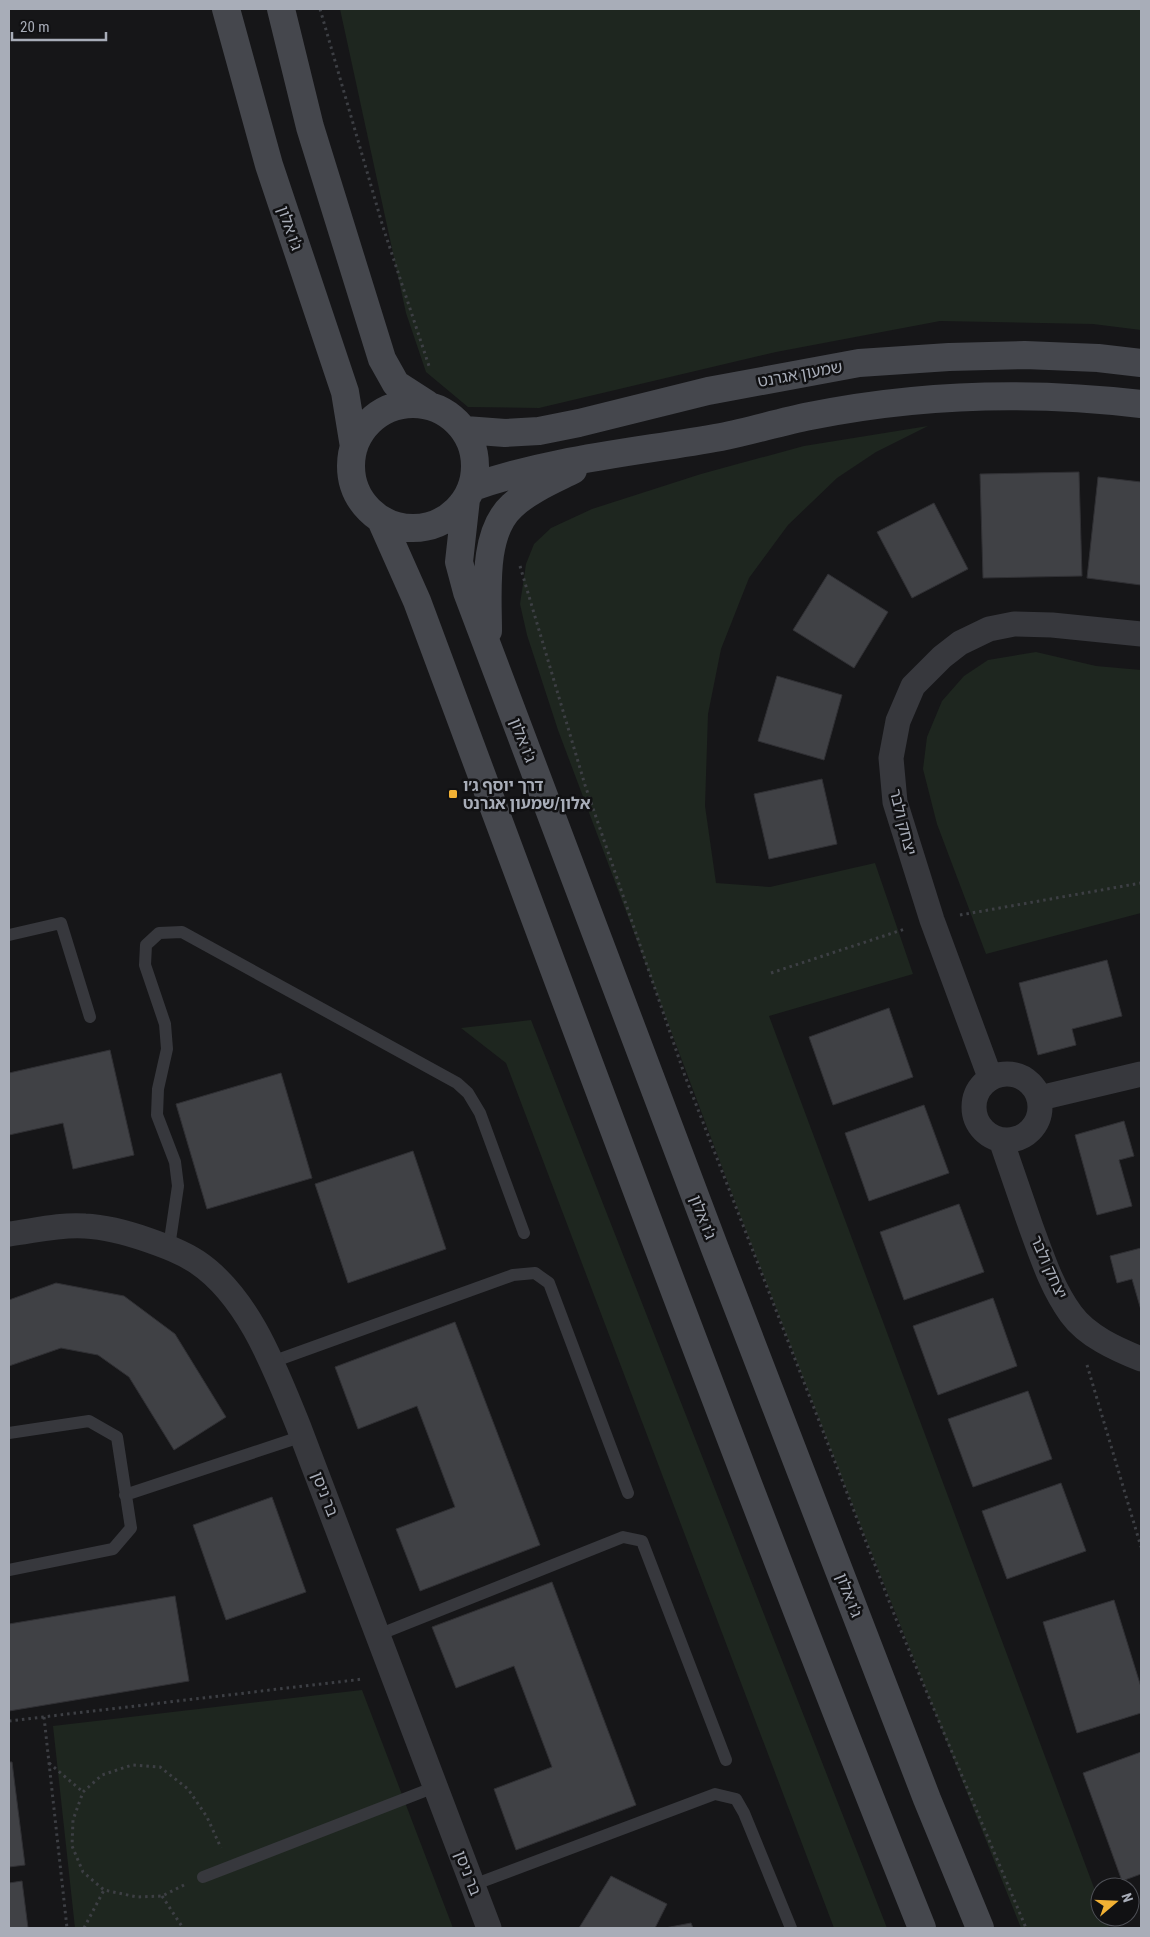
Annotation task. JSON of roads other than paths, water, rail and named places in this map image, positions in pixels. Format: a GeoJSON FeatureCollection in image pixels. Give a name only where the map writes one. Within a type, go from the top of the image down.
{"type":"FeatureCollection","features":[{"type":"Feature","properties":{"kind":"main road","name":"ג'ו אלון"},"geometry":{"type":"LineString","coordinates":[[226,9],[269,166],[345,392],[354,446]]}},
{"type":"Feature","properties":{"kind":"main road"},"geometry":{"type":"LineString","coordinates":[[281,9],[310,128],[382,360],[396,384],[427,404],[454,418],[465,430],[474,448],[476,468],[470,493],[454,514],[438,524],[420,529],[400,527],[381,520],[365,506],[355,488],[350,467],[354,446],[362,430],[374,416],[390,407],[408,403],[427,404]]}},
{"type":"Feature","properties":{"kind":"main road","name":"שמעון אגרנט"},"geometry":{"type":"LineString","coordinates":[[465,430],[505,433],[539,431],[708,391],[859,363],[949,357],[1024,355],[1098,358],[1141,363]]}},
{"type":"Feature","properties":{"kind":"main road"},"geometry":{"type":"LineString","coordinates":[[470,493],[510,475],[606,455],[722,436],[810,416],[867,407],[952,397],[1024,395],[1096,398],[1141,404]]}},
{"type":"Feature","properties":{"kind":"main road"},"geometry":{"type":"LineString","coordinates":[[488,648],[490,553],[496,527],[512,506],[553,480],[606,455]]}},
{"type":"Feature","properties":{"kind":"main road","name":"ג'ו אלון"},"geometry":{"type":"LineString","coordinates":[[470,493],[459,562],[467,592],[788,1438],[924,1790],[980,1928]]}},
{"type":"Feature","properties":{"kind":"main road"},"geometry":{"type":"LineString","coordinates":[[381,520],[417,602],[664,1265],[922,1928]]}},
{"type":"Feature","properties":{"kind":"street","name":"יצחק ולבר"},"geometry":{"type":"LineString","coordinates":[[990,1078],[932,920],[895,802],[891,758],[898,721],[913,686],[942,657],[960,643],[989,629],[1014,624],[1052,625],[1141,634]]}},
{"type":"Feature","properties":{"kind":"street"},"geometry":{"type":"LineString","coordinates":[[1005,1073],[1016,1074],[1027,1079],[1035,1087],[1040,1098],[1039,1120],[1032,1130],[1023,1137],[1001,1140],[990,1136],[981,1128],[976,1117],[974,1107],[976,1095],[981,1085],[990,1078],[1005,1073]]}},
{"type":"Feature","properties":{"kind":"street"},"geometry":{"type":"LineString","coordinates":[[1040,1098],[1141,1074]]}},
{"type":"Feature","properties":{"kind":"street","name":"יצחק ולבר"},"geometry":{"type":"LineString","coordinates":[[1001,1140],[1043,1261],[1055,1288],[1072,1315],[1094,1335],[1119,1351],[1141,1359]]}},
{"type":"Feature","properties":{"kind":"street","name":"בר ניסן"},"geometry":{"type":"LineString","coordinates":[[9,1234],[84,1226],[124,1232],[169,1247],[198,1262],[230,1292],[250,1320],[272,1362],[303,1436],[489,1928]]}},
{"type":"Feature","properties":{"kind":"lane"},"geometry":{"type":"LineString","coordinates":[[9,935],[62,923],[90,1017]]}},
{"type":"Feature","properties":{"kind":"lane"},"geometry":{"type":"LineString","coordinates":[[169,1247],[178,1186],[176,1162],[157,1115],[158,1089],[167,1049],[165,1024],[145,965],[146,945],[159,933],[182,932],[457,1083],[468,1093],[480,1112],[524,1233]]}},
{"type":"Feature","properties":{"kind":"lane"},"geometry":{"type":"LineString","coordinates":[[272,1362],[513,1275],[535,1273],[548,1283],[628,1493]]}},
{"type":"Feature","properties":{"kind":"lane"},"geometry":{"type":"LineString","coordinates":[[9,1433],[88,1421],[117,1437],[131,1528],[113,1549],[9,1570]]}},
{"type":"Feature","properties":{"kind":"lane"},"geometry":{"type":"LineString","coordinates":[[125,1495],[303,1436]]}},
{"type":"Feature","properties":{"kind":"lane"},"geometry":{"type":"LineString","coordinates":[[378,1635],[624,1537],[642,1541],[726,1760]]}},
{"type":"Feature","properties":{"kind":"lane"},"geometry":{"type":"LineString","coordinates":[[202,1877],[436,1786]]}},
{"type":"Feature","properties":{"kind":"lane"},"geometry":{"type":"LineString","coordinates":[[473,1885],[714,1794],[736,1799],[744,1813],[791,1928]]}},
{"type":"Feature","properties":{"kind":"place","name":"דרך יוסף ג׳ו אלון/שמעון אגרנט"},"geometry":{"type":"Point","coordinates":[453,794]}}]}
